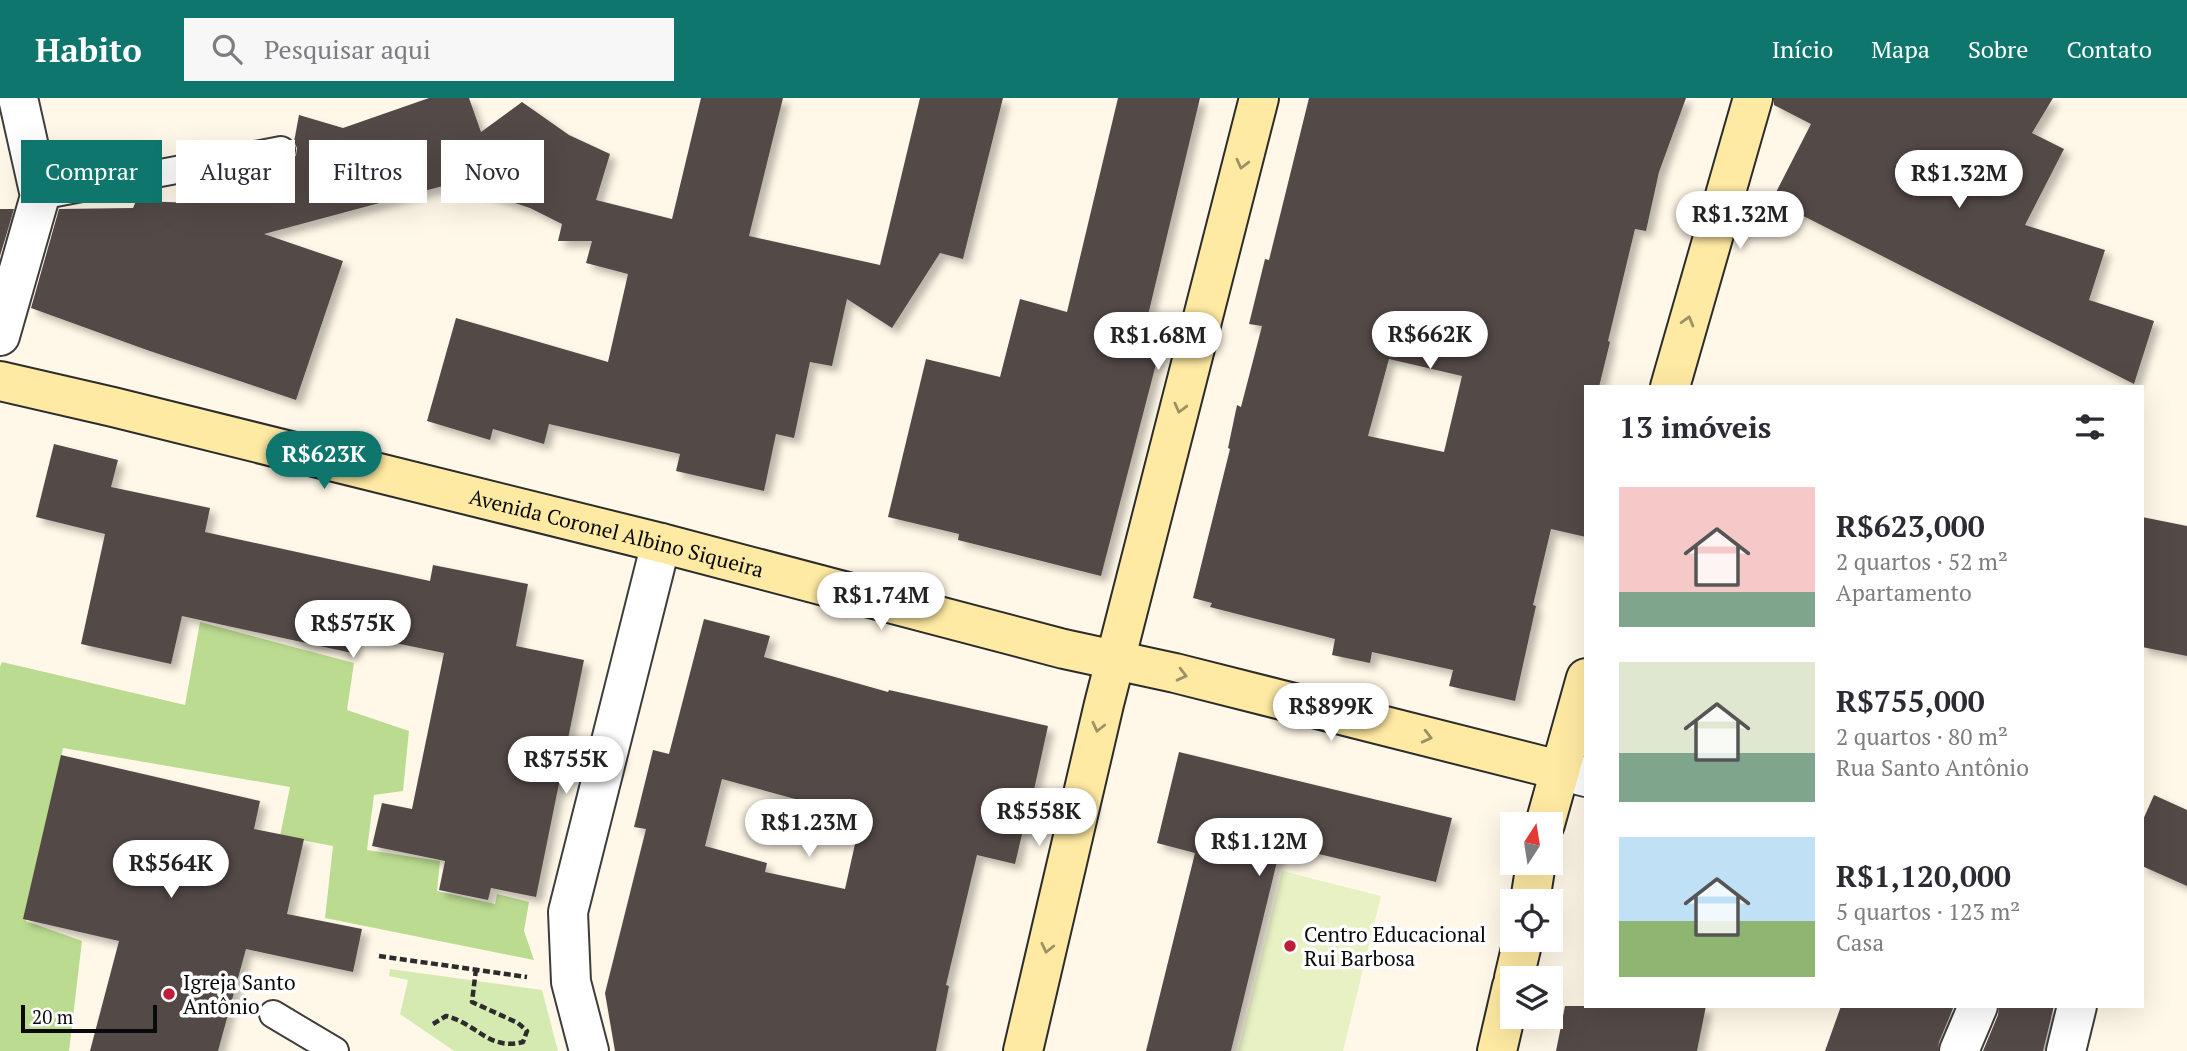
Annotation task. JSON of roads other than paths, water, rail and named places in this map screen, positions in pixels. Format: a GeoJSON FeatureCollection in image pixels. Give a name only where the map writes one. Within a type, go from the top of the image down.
{"type":"FeatureCollection","features":[{"type":"Feature","properties":{"kind":"main road"},"geometry":{"type":"LineString","coordinates":[[1023,1051],[1104,704],[1259,98]]}},
{"type":"Feature","properties":{"kind":"main road"},"geometry":{"type":"LineString","coordinates":[[1671,385],[1753,98]]}},
{"type":"Feature","properties":{"kind":"main road","name":"Avenida Coronel Albino Siqueira"},"geometry":{"type":"LineString","coordinates":[[0,381],[661,544],[1064,649],[1572,773]]}},
{"type":"Feature","properties":{"kind":"main road"},"geometry":{"type":"LineString","coordinates":[[1551,812],[1572,773],[1584,692]]}},
{"type":"Feature","properties":{"kind":"main road"},"geometry":{"type":"LineString","coordinates":[[1497,1051],[1502,1029]]}},
{"type":"Feature","properties":{"kind":"street"},"geometry":{"type":"LineString","coordinates":[[18,98],[27,140]]}},
{"type":"Feature","properties":{"kind":"street"},"geometry":{"type":"LineString","coordinates":[[0,336],[38,203]]}},
{"type":"Feature","properties":{"kind":"street"},"geometry":{"type":"LineString","coordinates":[[589,1051],[571,982],[568,912],[661,544]]}},
{"type":"Feature","properties":{"kind":"street"},"geometry":{"type":"LineString","coordinates":[[1959,1051],[1978,1008]]}},
{"type":"Feature","properties":{"kind":"street"},"geometry":{"type":"LineString","coordinates":[[2066,1051],[2077,1008]]}},
{"type":"Feature","properties":{"kind":"lane"},"geometry":{"type":"LineString","coordinates":[[273,1014],[335,1051]]}},
{"type":"Feature","properties":{"kind":"place","name":"Centro Educacional Rui Barbosa"},"geometry":{"type":"Point","coordinates":[1290,946]}},
{"type":"Feature","properties":{"kind":"place","name":"Igreja Santo Antônio"},"geometry":{"type":"Point","coordinates":[169,994]}}]}
